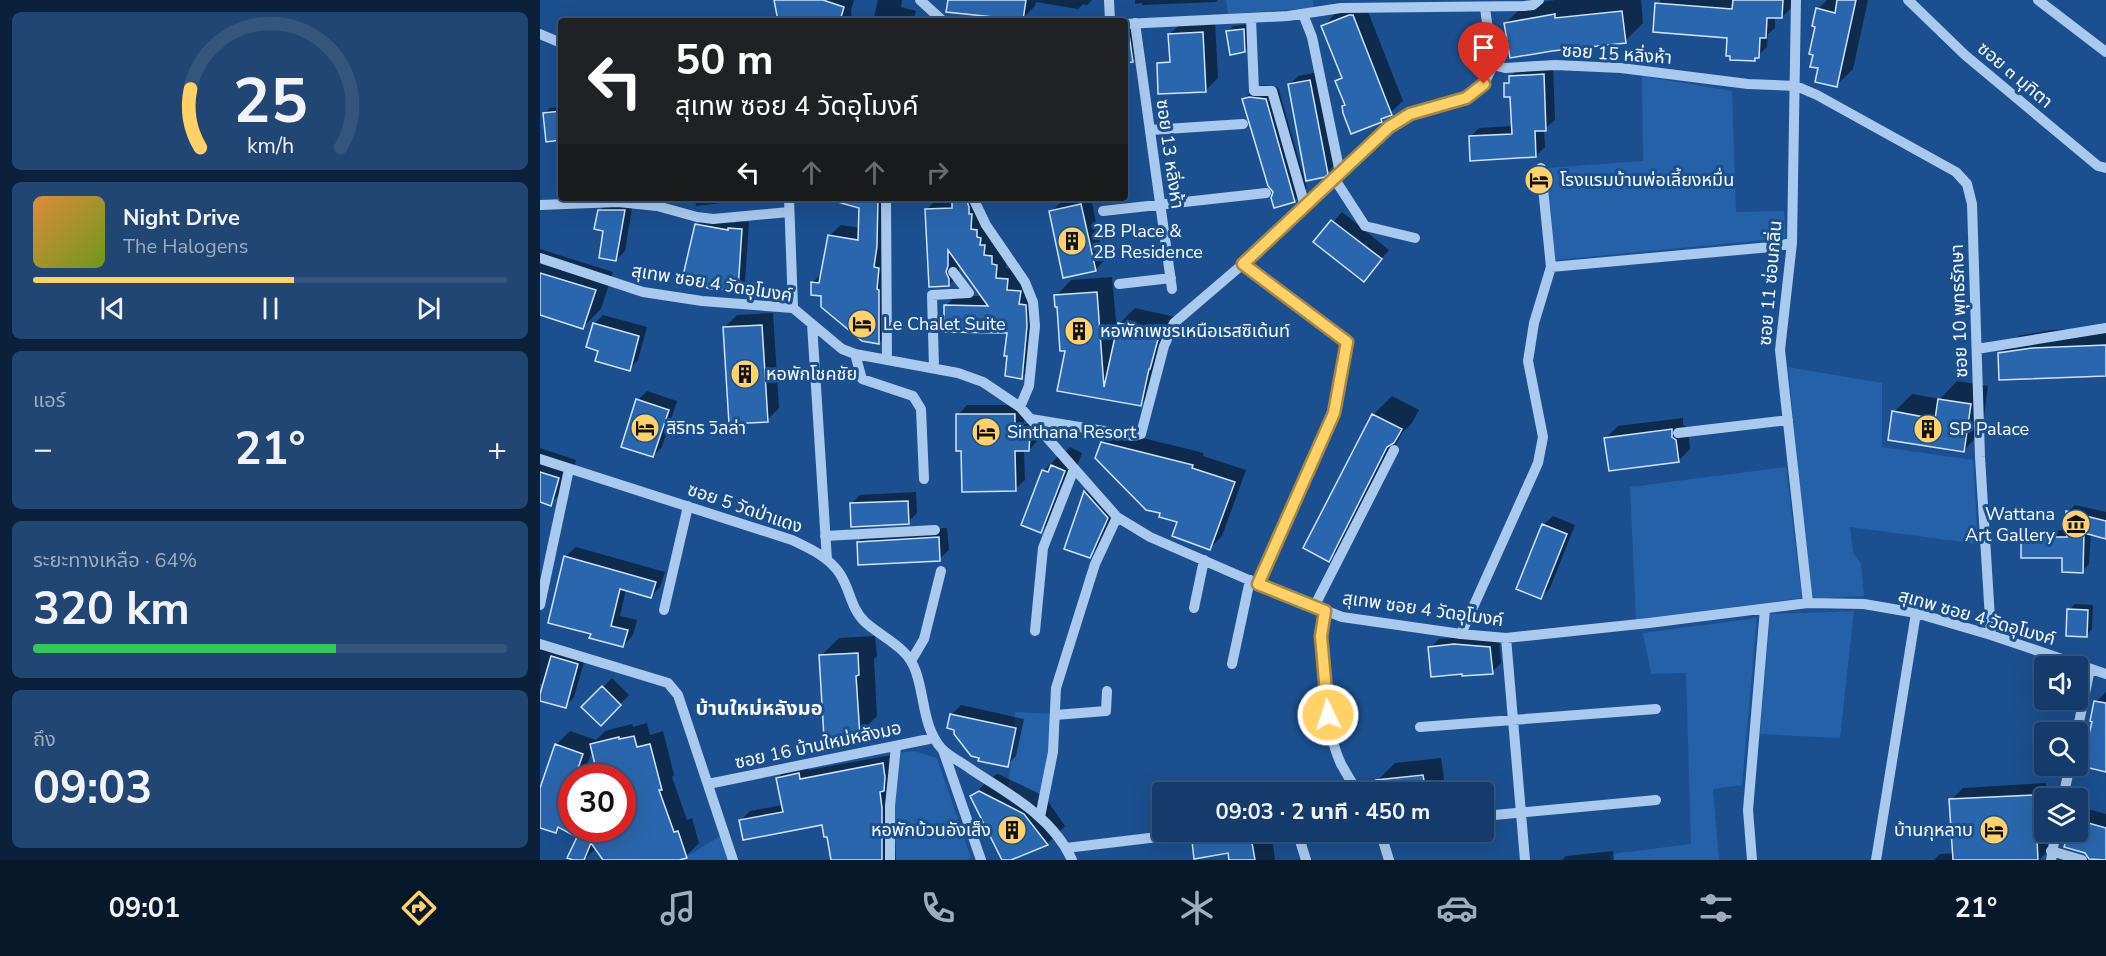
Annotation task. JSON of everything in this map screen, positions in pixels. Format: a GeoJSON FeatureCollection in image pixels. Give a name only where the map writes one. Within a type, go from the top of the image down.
{"type":"FeatureCollection","features":[{"type":"Feature","properties":{"kind":"street"},"geometry":{"type":"LineString","coordinates":[[920,0],[940,18]]}},
{"type":"Feature","properties":{"kind":"street"},"geometry":{"type":"LineString","coordinates":[[1109,0],[1110,18]]}},
{"type":"Feature","properties":{"kind":"street"},"geometry":{"type":"LineString","coordinates":[[1130,24],[1251,18],[1341,8],[1439,4],[1485,8],[1533,5],[1539,0]]}},
{"type":"Feature","properties":{"kind":"street","name":"ซอย 11 ซ่อนกลิ่น"},"geometry":{"type":"LineString","coordinates":[[1796,0],[1792,243],[1780,350],[1808,603]]}},
{"type":"Feature","properties":{"kind":"street","name":"ซอย ๓ มุทิตา"},"geometry":{"type":"LineString","coordinates":[[1908,0],[1965,55],[2098,166],[2106,168]]}},
{"type":"Feature","properties":{"kind":"street"},"geometry":{"type":"LineString","coordinates":[[2038,0],[2106,52]]}},
{"type":"Feature","properties":{"kind":"street"},"geometry":{"type":"LineString","coordinates":[[1030,419],[1134,436],[1141,434],[1164,346],[1174,323],[1243,264],[1389,127],[1410,114],[1466,98],[1484,84],[1493,65],[1485,8]]}},
{"type":"Feature","properties":{"kind":"street"},"geometry":{"type":"LineString","coordinates":[[1303,14],[1312,37],[1337,176],[1365,226],[1415,238]]}},
{"type":"Feature","properties":{"kind":"street"},"geometry":{"type":"LineString","coordinates":[[1251,18],[1254,91],[1272,91],[1305,206]]}},
{"type":"Feature","properties":{"kind":"street","name":"ซอย 13 หลิ่งห้า"},"geometry":{"type":"LineString","coordinates":[[1119,284],[1172,284],[1150,130],[1130,24]]}},
{"type":"Feature","properties":{"kind":"street"},"geometry":{"type":"LineString","coordinates":[[540,34],[558,42]]}},
{"type":"Feature","properties":{"kind":"street","name":"ซอย 15 หลิ่งห้า"},"geometry":{"type":"LineString","coordinates":[[1493,65],[1504,68],[1555,65],[1621,68],[1748,84],[1796,86]]}},
{"type":"Feature","properties":{"kind":"street","name":"ซอย 10 พุทธรักษา"},"geometry":{"type":"LineString","coordinates":[[1796,86],[1817,95],[1956,172],[1967,184],[1972,204],[1980,461],[1991,635]]}},
{"type":"Feature","properties":{"kind":"street"},"geometry":{"type":"LineString","coordinates":[[1150,130],[1243,124]]}},
{"type":"Feature","properties":{"kind":"street"},"geometry":{"type":"LineString","coordinates":[[1461,634],[1538,463],[1543,437],[1528,362],[1534,323],[1551,267],[1541,168]]}},
{"type":"Feature","properties":{"kind":"street"},"geometry":{"type":"LineString","coordinates":[[1103,211],[1266,194]]}},
{"type":"Feature","properties":{"kind":"street"},"geometry":{"type":"LineString","coordinates":[[540,205],[574,201],[618,202],[657,206],[697,218],[713,219],[789,212]]}},
{"type":"Feature","properties":{"kind":"street"},"geometry":{"type":"LineString","coordinates":[[789,201],[793,308]]}},
{"type":"Feature","properties":{"kind":"street"},"geometry":{"type":"LineString","coordinates":[[886,201],[888,360]]}},
{"type":"Feature","properties":{"kind":"street"},"geometry":{"type":"LineString","coordinates":[[974,201],[986,225],[1025,282],[1033,302],[1035,326],[1029,386],[1020,407]]}},
{"type":"Feature","properties":{"kind":"street"},"geometry":{"type":"LineString","coordinates":[[1551,267],[1771,247],[1792,243]]}},
{"type":"Feature","properties":{"kind":"street","name":"สุเทพ ซอย 4 วัดอุโมงค์"},"geometry":{"type":"LineString","coordinates":[[540,258],[643,292],[702,302],[793,308],[842,349],[855,354],[958,373],[983,382],[1020,407],[1117,517],[1150,537],[1342,617],[1506,638],[1808,603],[1864,604],[1916,613],[1991,635],[2106,674]]}},
{"type":"Feature","properties":{"kind":"street"},"geometry":{"type":"LineString","coordinates":[[1232,664],[1254,582],[1334,413],[1347,342],[1243,264]]}},
{"type":"Feature","properties":{"kind":"street"},"geometry":{"type":"LineString","coordinates":[[934,368],[932,295],[969,293],[953,272]]}},
{"type":"Feature","properties":{"kind":"street"},"geometry":{"type":"LineString","coordinates":[[812,324],[826,560]]}},
{"type":"Feature","properties":{"kind":"street"},"geometry":{"type":"LineString","coordinates":[[1977,349],[2106,328]]}},
{"type":"Feature","properties":{"kind":"street"},"geometry":{"type":"LineString","coordinates":[[855,354],[862,379],[913,396],[921,409],[924,479]]}},
{"type":"Feature","properties":{"kind":"street"},"geometry":{"type":"LineString","coordinates":[[1678,433],[1788,420]]}},
{"type":"Feature","properties":{"kind":"street"},"geometry":{"type":"LineString","coordinates":[[1352,782],[1340,762],[1328,715],[1319,609],[1394,450]]}},
{"type":"Feature","properties":{"kind":"street","name":"ซอย 5 วัดป่าแดง"},"geometry":{"type":"LineString","coordinates":[[540,459],[792,540],[811,549],[826,560],[840,574],[855,609],[864,621],[908,654],[916,672],[930,734],[943,750],[1026,805],[1052,828],[1072,860]]}},
{"type":"Feature","properties":{"kind":"street"},"geometry":{"type":"LineString","coordinates":[[540,605],[569,469]]}},
{"type":"Feature","properties":{"kind":"street"},"geometry":{"type":"LineString","coordinates":[[1035,631],[1043,548],[1074,469]]}},
{"type":"Feature","properties":{"kind":"street"},"geometry":{"type":"LineString","coordinates":[[664,610],[688,506]]}},
{"type":"Feature","properties":{"kind":"street"},"geometry":{"type":"LineString","coordinates":[[1040,817],[1053,752],[1056,688],[1095,564],[1117,517]]}},
{"type":"Feature","properties":{"kind":"street"},"geometry":{"type":"LineString","coordinates":[[825,536],[935,530]]}},
{"type":"Feature","properties":{"kind":"street"},"geometry":{"type":"LineString","coordinates":[[1194,608],[1204,560]]}},
{"type":"Feature","properties":{"kind":"street"},"geometry":{"type":"LineString","coordinates":[[911,661],[924,639],[941,571]]}},
{"type":"Feature","properties":{"kind":"street"},"geometry":{"type":"LineString","coordinates":[[1752,860],[1748,810],[1765,609]]}},
{"type":"Feature","properties":{"kind":"street"},"geometry":{"type":"LineString","coordinates":[[1876,860],[1916,613]]}},
{"type":"Feature","properties":{"kind":"street"},"geometry":{"type":"LineString","coordinates":[[1506,638],[1525,860]]}},
{"type":"Feature","properties":{"kind":"street"},"geometry":{"type":"LineString","coordinates":[[540,645],[668,682],[678,695],[733,860]]}},
{"type":"Feature","properties":{"kind":"street"},"geometry":{"type":"LineString","coordinates":[[2079,722],[2090,669]]}},
{"type":"Feature","properties":{"kind":"street"},"geometry":{"type":"LineString","coordinates":[[1055,715],[1106,711],[1107,691]]}},
{"type":"Feature","properties":{"kind":"street"},"geometry":{"type":"LineString","coordinates":[[1420,727],[1656,709]]}},
{"type":"Feature","properties":{"kind":"street","name":"ซอย 16 บ้านใหม่หลังมอ"},"geometry":{"type":"LineString","coordinates":[[708,784],[934,738]]}},
{"type":"Feature","properties":{"kind":"street"},"geometry":{"type":"LineString","coordinates":[[890,860],[890,806],[896,746]]}},
{"type":"Feature","properties":{"kind":"street"},"geometry":{"type":"LineString","coordinates":[[943,750],[981,860]]}},
{"type":"Feature","properties":{"kind":"street"},"geometry":{"type":"LineString","coordinates":[[1494,815],[1656,800]]}},
{"type":"Feature","properties":{"kind":"street"},"geometry":{"type":"LineString","coordinates":[[1066,848],[1152,838]]}},
{"type":"Feature","properties":{"kind":"street"},"geometry":{"type":"LineString","coordinates":[[1300,842],[1306,860]]}},
{"type":"Feature","properties":{"kind":"street"},"geometry":{"type":"LineString","coordinates":[[1383,842],[1389,860]]}},
{"type":"Feature","properties":{"kind":"street"},"geometry":{"type":"LineString","coordinates":[[2051,855],[2082,860]]}},
{"type":"Feature","properties":{"kind":"shaded area"},"geometry":{"type":"Polygon","coordinates":[[[1226,0],[1313,0],[1314,8],[1228,14],[1226,0]]]}},
{"type":"Feature","properties":{"kind":"shaded area"},"geometry":{"type":"Polygon","coordinates":[[[1642,76],[1732,91],[1736,212],[1784,211],[1786,238],[1555,260],[1547,168],[1643,161],[1642,76]]]}},
{"type":"Feature","properties":{"kind":"shaded area"},"geometry":{"type":"Polygon","coordinates":[[[1788,367],[1882,383],[1882,447],[1973,460],[1978,544],[1850,527],[1853,552],[1861,564],[1864,596],[1811,599],[1788,367]]]}},
{"type":"Feature","properties":{"kind":"shaded area"},"geometry":{"type":"Polygon","coordinates":[[[1786,467],[1802,598],[1636,620],[1630,487],[1786,467]]]}},
{"type":"Feature","properties":{"kind":"shaded area"},"geometry":{"type":"Polygon","coordinates":[[[1854,611],[1840,738],[1760,734],[1770,614],[1854,611]]]}},
{"type":"Feature","properties":{"kind":"shaded area"},"geometry":{"type":"Polygon","coordinates":[[[1757,618],[1742,785],[1713,789],[1719,860],[1611,860],[1612,854],[1691,844],[1686,673],[1651,674],[1643,633],[1757,618]]]}},
{"type":"Feature","properties":{"kind":"shaded area"},"geometry":{"type":"Polygon","coordinates":[[[1015,712],[1051,714],[1048,752],[1038,806],[1008,791],[1015,712]]]}},
{"type":"Feature","properties":{"kind":"shaded area"},"geometry":{"type":"Polygon","coordinates":[[[914,751],[937,758],[971,858],[967,860],[888,860],[886,796],[889,754],[914,751]]]}},
{"type":"Feature","properties":{"kind":"shaded area"},"geometry":{"type":"Polygon","coordinates":[[[722,835],[731,860],[681,860],[722,835]]]}},
{"type":"Feature","properties":{"kind":"building"},"geometry":{"type":"Polygon","coordinates":[[[774,0],[823,0],[844,7],[841,18],[777,18],[774,0]]]}},
{"type":"Feature","properties":{"kind":"building"},"geometry":{"type":"Polygon","coordinates":[[[948,0],[1026,0],[1023,18],[946,12],[948,0]]]}},
{"type":"Feature","properties":{"kind":"building"},"geometry":{"type":"Polygon","coordinates":[[[1733,0],[1783,0],[1782,18],[1767,18],[1766,38],[1760,38],[1759,58],[1755,58],[1755,61],[1730,60],[1730,56],[1726,56],[1727,38],[1653,32],[1655,3],[1732,9],[1733,0]]]}},
{"type":"Feature","properties":{"kind":"building"},"geometry":{"type":"Polygon","coordinates":[[[1837,0],[1856,0],[1837,87],[1815,82],[1818,68],[1810,67],[1813,55],[1809,54],[1815,27],[1812,26],[1816,8],[1835,13],[1837,0]]]}},
{"type":"Feature","properties":{"kind":"building"},"geometry":{"type":"Polygon","coordinates":[[[1622,11],[1626,43],[1510,58],[1504,23],[1555,14],[1555,18],[1622,11]]]}},
{"type":"Feature","properties":{"kind":"building"},"geometry":{"type":"Polygon","coordinates":[[[1353,15],[1392,115],[1381,119],[1382,122],[1351,134],[1343,113],[1342,106],[1345,105],[1335,81],[1342,78],[1321,26],[1353,15]]]}},
{"type":"Feature","properties":{"kind":"building"},"geometry":{"type":"Polygon","coordinates":[[[1244,29],[1245,52],[1230,55],[1226,31],[1244,29]]]}},
{"type":"Feature","properties":{"kind":"building"},"geometry":{"type":"Polygon","coordinates":[[[1203,32],[1206,92],[1158,94],[1157,63],[1170,62],[1168,34],[1203,32]]]}},
{"type":"Feature","properties":{"kind":"building"},"geometry":{"type":"Polygon","coordinates":[[[1128,34],[1129,34],[1133,62],[1128,63],[1128,34]]]}},
{"type":"Feature","properties":{"kind":"building"},"geometry":{"type":"Polygon","coordinates":[[[1544,74],[1546,131],[1535,131],[1536,157],[1470,161],[1469,136],[1512,134],[1510,97],[1504,97],[1504,83],[1509,83],[1509,76],[1544,74]]]}},
{"type":"Feature","properties":{"kind":"building"},"geometry":{"type":"Polygon","coordinates":[[[1310,80],[1328,174],[1325,177],[1306,181],[1288,84],[1310,80]]]}},
{"type":"Feature","properties":{"kind":"building"},"geometry":{"type":"Polygon","coordinates":[[[1249,97],[1266,99],[1295,202],[1274,208],[1271,198],[1273,192],[1268,186],[1242,99],[1249,97]]]}},
{"type":"Feature","properties":{"kind":"building"},"geometry":{"type":"Polygon","coordinates":[[[558,111],[558,140],[546,142],[543,113],[558,111]]]}},
{"type":"Feature","properties":{"kind":"building"},"geometry":{"type":"Polygon","coordinates":[[[834,201],[878,201],[874,267],[879,268],[877,289],[879,290],[879,344],[862,341],[821,307],[821,296],[811,295],[811,282],[819,283],[828,235],[858,240],[859,208],[834,201]]]}},
{"type":"Feature","properties":{"kind":"building"},"geometry":{"type":"Polygon","coordinates":[[[952,201],[967,201],[969,214],[972,214],[971,229],[977,230],[977,237],[981,238],[980,245],[985,245],[984,255],[992,256],[992,264],[997,265],[996,278],[1008,279],[1007,290],[1021,291],[1019,304],[1026,305],[1027,326],[1022,379],[1005,376],[1007,356],[1004,356],[1007,333],[944,332],[944,305],[988,306],[948,250],[946,272],[949,286],[929,287],[925,209],[952,208],[952,201]]]}},
{"type":"Feature","properties":{"kind":"building","name":"2B Place & 2B Residence"},"geometry":{"type":"Polygon","coordinates":[[[1081,204],[1096,271],[1063,278],[1049,211],[1081,204]]]}},
{"type":"Feature","properties":{"kind":"building"},"geometry":{"type":"Polygon","coordinates":[[[598,210],[625,210],[616,261],[599,258],[603,231],[594,229],[598,210]]]}},
{"type":"Feature","properties":{"kind":"building"},"geometry":{"type":"Polygon","coordinates":[[[1331,220],[1382,259],[1364,282],[1313,242],[1331,220]]]}},
{"type":"Feature","properties":{"kind":"building"},"geometry":{"type":"Polygon","coordinates":[[[695,224],[728,230],[728,228],[742,229],[738,290],[711,289],[682,280],[695,224]]]}},
{"type":"Feature","properties":{"kind":"building"},"geometry":{"type":"Polygon","coordinates":[[[540,273],[596,290],[583,329],[540,315],[540,273]]]}},
{"type":"Feature","properties":{"kind":"building"},"geometry":{"type":"Polygon","coordinates":[[[1097,292],[1104,387],[1118,323],[1160,332],[1141,406],[1057,391],[1065,351],[1060,351],[1054,295],[1097,292]]]}},
{"type":"Feature","properties":{"kind":"building"},"geometry":{"type":"Polygon","coordinates":[[[593,323],[639,336],[630,371],[595,361],[598,351],[586,347],[593,323]]]}},
{"type":"Feature","properties":{"kind":"building","name":"หอพักโชคชัย"},"geometry":{"type":"Polygon","coordinates":[[[762,325],[768,422],[729,424],[723,327],[762,325]]]}},
{"type":"Feature","properties":{"kind":"building"},"geometry":{"type":"Polygon","coordinates":[[[2106,345],[2106,376],[1999,380],[1998,353],[2032,348],[2106,345]]]}},
{"type":"Feature","properties":{"kind":"building","name":"สิริทร วิลล่า"},"geometry":{"type":"Polygon","coordinates":[[[636,399],[669,410],[653,457],[621,447],[636,399]]]}},
{"type":"Feature","properties":{"kind":"building","name":"SP Palace"},"geometry":{"type":"Polygon","coordinates":[[[1938,399],[1971,404],[1964,452],[1888,440],[1892,411],[1935,419],[1938,399]]]}},
{"type":"Feature","properties":{"kind":"building"},"geometry":{"type":"Polygon","coordinates":[[[956,414],[1015,414],[1015,433],[1030,433],[1029,451],[1015,451],[1016,491],[962,492],[961,451],[956,451],[956,414]]]}},
{"type":"Feature","properties":{"kind":"building"},"geometry":{"type":"Polygon","coordinates":[[[1372,414],[1402,429],[1394,443],[1387,447],[1329,562],[1303,548],[1372,414]]]}},
{"type":"Feature","properties":{"kind":"building"},"geometry":{"type":"Polygon","coordinates":[[[1672,429],[1679,462],[1609,471],[1604,438],[1672,429]]]}},
{"type":"Feature","properties":{"kind":"building"},"geometry":{"type":"Polygon","coordinates":[[[1101,442],[1193,465],[1192,468],[1235,482],[1210,550],[1172,536],[1177,522],[1159,517],[1160,513],[1146,510],[1095,458],[1101,442]]]}},
{"type":"Feature","properties":{"kind":"building"},"geometry":{"type":"Polygon","coordinates":[[[1051,465],[1065,471],[1041,533],[1021,525],[1042,470],[1048,472],[1051,465]]]}},
{"type":"Feature","properties":{"kind":"building"},"geometry":{"type":"Polygon","coordinates":[[[540,472],[559,478],[551,506],[540,502],[540,472]]]}},
{"type":"Feature","properties":{"kind":"building"},"geometry":{"type":"Polygon","coordinates":[[[1084,491],[1108,518],[1090,558],[1064,549],[1084,491]]]}},
{"type":"Feature","properties":{"kind":"building"},"geometry":{"type":"Polygon","coordinates":[[[908,501],[909,524],[851,527],[850,503],[908,501]]]}},
{"type":"Feature","properties":{"kind":"building"},"geometry":{"type":"Polygon","coordinates":[[[2066,511],[2106,521],[2106,539],[2084,533],[2083,573],[2062,572],[2062,558],[2021,558],[2021,537],[2067,537],[2066,511]]]}},
{"type":"Feature","properties":{"kind":"building"},"geometry":{"type":"Polygon","coordinates":[[[1542,524],[1567,534],[1541,599],[1516,589],[1542,524]]]}},
{"type":"Feature","properties":{"kind":"building"},"geometry":{"type":"Polygon","coordinates":[[[939,537],[940,561],[858,565],[857,542],[939,537]]]}},
{"type":"Feature","properties":{"kind":"building"},"geometry":{"type":"Polygon","coordinates":[[[564,556],[656,582],[651,598],[620,589],[611,626],[628,630],[623,647],[589,638],[591,634],[548,623],[564,556]]]}},
{"type":"Feature","properties":{"kind":"building"},"geometry":{"type":"Polygon","coordinates":[[[2067,609],[2088,610],[2087,637],[2066,636],[2067,609]]]}},
{"type":"Feature","properties":{"kind":"building"},"geometry":{"type":"Polygon","coordinates":[[[1454,644],[1490,647],[1493,674],[1431,677],[1428,647],[1454,644]]]}},
{"type":"Feature","properties":{"kind":"building"},"geometry":{"type":"Polygon","coordinates":[[[858,653],[859,675],[856,676],[860,736],[824,738],[819,655],[858,653]]]}},
{"type":"Feature","properties":{"kind":"building"},"geometry":{"type":"Polygon","coordinates":[[[551,656],[578,664],[566,708],[540,701],[551,656]]]}},
{"type":"Feature","properties":{"kind":"building"},"geometry":{"type":"Polygon","coordinates":[[[602,686],[621,705],[601,726],[581,707],[602,686]]]}},
{"type":"Feature","properties":{"kind":"building"},"geometry":{"type":"Polygon","coordinates":[[[2094,701],[2106,703],[2106,772],[2088,768],[2088,738],[2092,722],[2090,721],[2094,701]]]}},
{"type":"Feature","properties":{"kind":"building"},"geometry":{"type":"Polygon","coordinates":[[[950,714],[1016,728],[1008,767],[978,761],[979,758],[971,756],[954,734],[954,730],[947,728],[950,714]]]}},
{"type":"Feature","properties":{"kind":"building"},"geometry":{"type":"Polygon","coordinates":[[[634,736],[637,747],[650,744],[662,790],[659,790],[674,832],[678,831],[687,858],[679,860],[603,860],[591,843],[584,860],[567,858],[575,842],[636,842],[636,764],[595,764],[590,744],[619,737],[619,739],[634,736]]]}},
{"type":"Feature","properties":{"kind":"building"},"geometry":{"type":"Polygon","coordinates":[[[555,744],[583,754],[580,764],[558,764],[558,827],[556,833],[540,828],[540,788],[555,744]]]}},
{"type":"Feature","properties":{"kind":"building"},"geometry":{"type":"Polygon","coordinates":[[[883,763],[884,791],[880,792],[882,860],[831,860],[827,837],[824,837],[822,825],[743,840],[739,820],[783,812],[776,778],[799,773],[800,779],[883,763]]]}},
{"type":"Feature","properties":{"kind":"building"},"geometry":{"type":"Polygon","coordinates":[[[1423,775],[1424,782],[1376,782],[1376,780],[1423,775]]]}},
{"type":"Feature","properties":{"kind":"building","name":"หอพักบ้วนอังเส็ง"},"geometry":{"type":"Polygon","coordinates":[[[979,791],[1024,814],[1048,845],[1011,860],[1002,860],[970,796],[979,791]]]}},
{"type":"Feature","properties":{"kind":"building","name":"บ้านกุหลาบ"},"geometry":{"type":"Polygon","coordinates":[[[2034,795],[2034,842],[2037,842],[2038,860],[1953,860],[1949,799],[2034,795]]]}},
{"type":"Feature","properties":{"kind":"building"},"geometry":{"type":"Polygon","coordinates":[[[2088,823],[2106,828],[2106,860],[2089,859],[2085,853],[2064,847],[2066,842],[2088,842],[2088,823]]]}},
{"type":"Feature","properties":{"kind":"building"},"geometry":{"type":"Polygon","coordinates":[[[1192,842],[1252,842],[1255,860],[1229,860],[1228,853],[1194,859],[1192,842]]]}},
{"type":"Feature","properties":{"kind":"place","name":"โรงแรมบ้านพ่อเลี้ยงหมื่น"},"geometry":{"type":"Point","coordinates":[1539,180]}},
{"type":"Feature","properties":{"kind":"place","name":"2B Place & 2B Residence"},"geometry":{"type":"Point","coordinates":[1072,241]}},
{"type":"Feature","properties":{"kind":"place","name":"Le Chalet Suite"},"geometry":{"type":"Point","coordinates":[862,324]}},
{"type":"Feature","properties":{"kind":"place","name":"หอพักเพชรเหนือเรสซิเด้นท์"},"geometry":{"type":"Point","coordinates":[1079,331]}},
{"type":"Feature","properties":{"kind":"place","name":"หอพักโชคชัย"},"geometry":{"type":"Point","coordinates":[745,374]}},
{"type":"Feature","properties":{"kind":"place","name":"สิริทร วิลล่า"},"geometry":{"type":"Point","coordinates":[645,428]}},
{"type":"Feature","properties":{"kind":"place","name":"SP Palace"},"geometry":{"type":"Point","coordinates":[1928,429]}},
{"type":"Feature","properties":{"kind":"place","name":"Sinthana Resort"},"geometry":{"type":"Point","coordinates":[986,432]}},
{"type":"Feature","properties":{"kind":"place","name":"Wattana Art Gallery"},"geometry":{"type":"Point","coordinates":[2076,524]}},
{"type":"Feature","properties":{"kind":"place","name":"หอพักบ้วนอังเส็ง"},"geometry":{"type":"Point","coordinates":[1012,830]}},
{"type":"Feature","properties":{"kind":"place","name":"บ้านกุหลาบ"},"geometry":{"type":"Point","coordinates":[1994,830]}},
{"type":"Feature","properties":{"kind":"district","name":"บ้านใหม่หลังมอ"},"geometry":{"type":"Point","coordinates":[759,708]}},
{"type":"Feature","properties":{"kind":"route"},"geometry":{"type":"LineString","coordinates":[[1328,715],[1321,636],[1325,611],[1258,584],[1334,413],[1347,342],[1243,264],[1389,127],[1410,114],[1466,98],[1484,84]]}}]}
